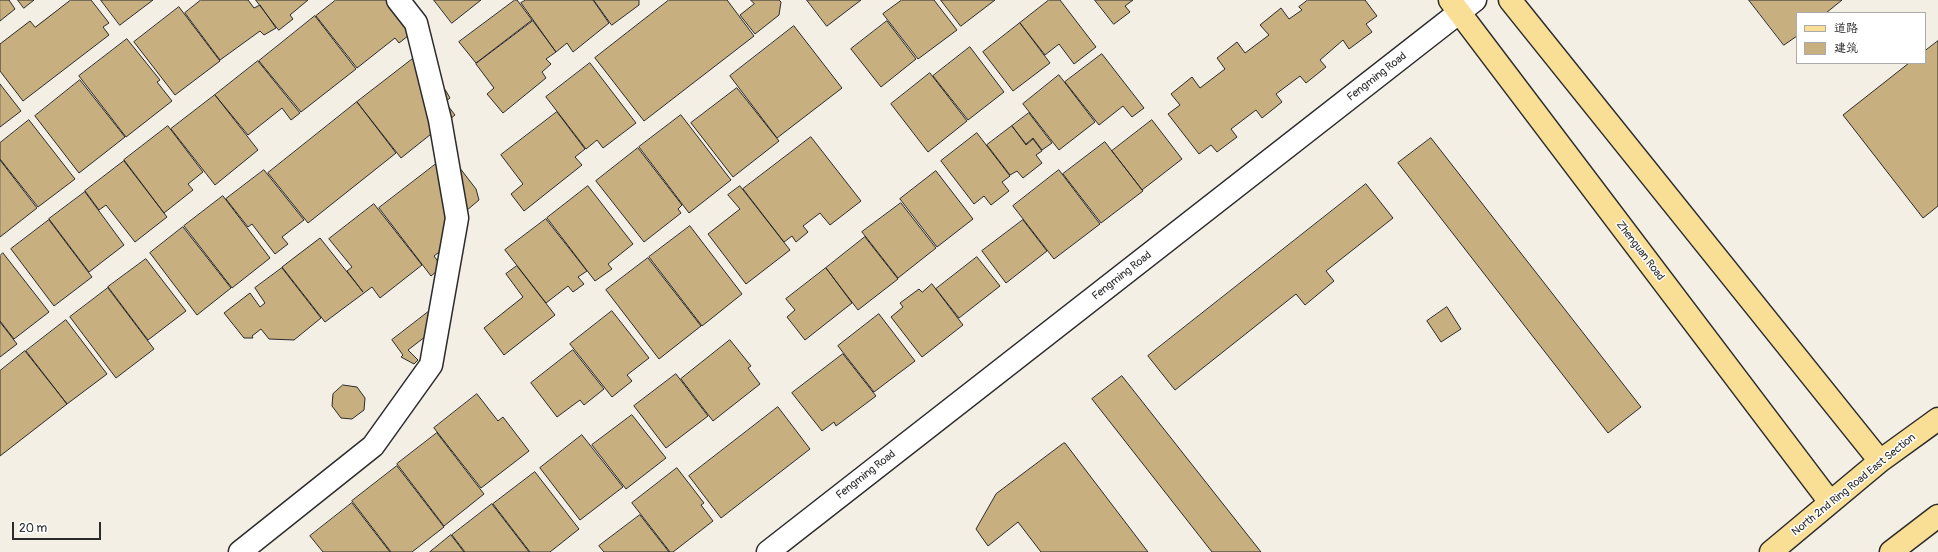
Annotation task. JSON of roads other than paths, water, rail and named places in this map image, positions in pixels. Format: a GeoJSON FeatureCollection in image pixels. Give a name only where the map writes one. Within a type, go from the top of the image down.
{"type":"FeatureCollection","features":[{"type":"Feature","properties":{"kind":"main road"},"geometry":{"type":"LineString","coordinates":[[1510,0],[1880,461]]}},
{"type":"Feature","properties":{"kind":"main road","name":"Zhenguan Road"},"geometry":{"type":"LineString","coordinates":[[1461,4],[1830,502]]}},
{"type":"Feature","properties":{"kind":"main road","name":"North 2nd Ring Road East Section"},"geometry":{"type":"LineString","coordinates":[[1771,552],[1880,461],[1938,419]]}},
{"type":"Feature","properties":{"kind":"main road"},"geometry":{"type":"LineString","coordinates":[[1891,552],[1938,516]]}},
{"type":"Feature","properties":{"kind":"street"},"geometry":{"type":"LineString","coordinates":[[240,552],[372,446],[431,365],[457,218],[440,120],[416,23],[398,0]]}},
{"type":"Feature","properties":{"kind":"street","name":"Fengming Road"},"geometry":{"type":"LineString","coordinates":[[768,552],[1461,4]]}}]}
